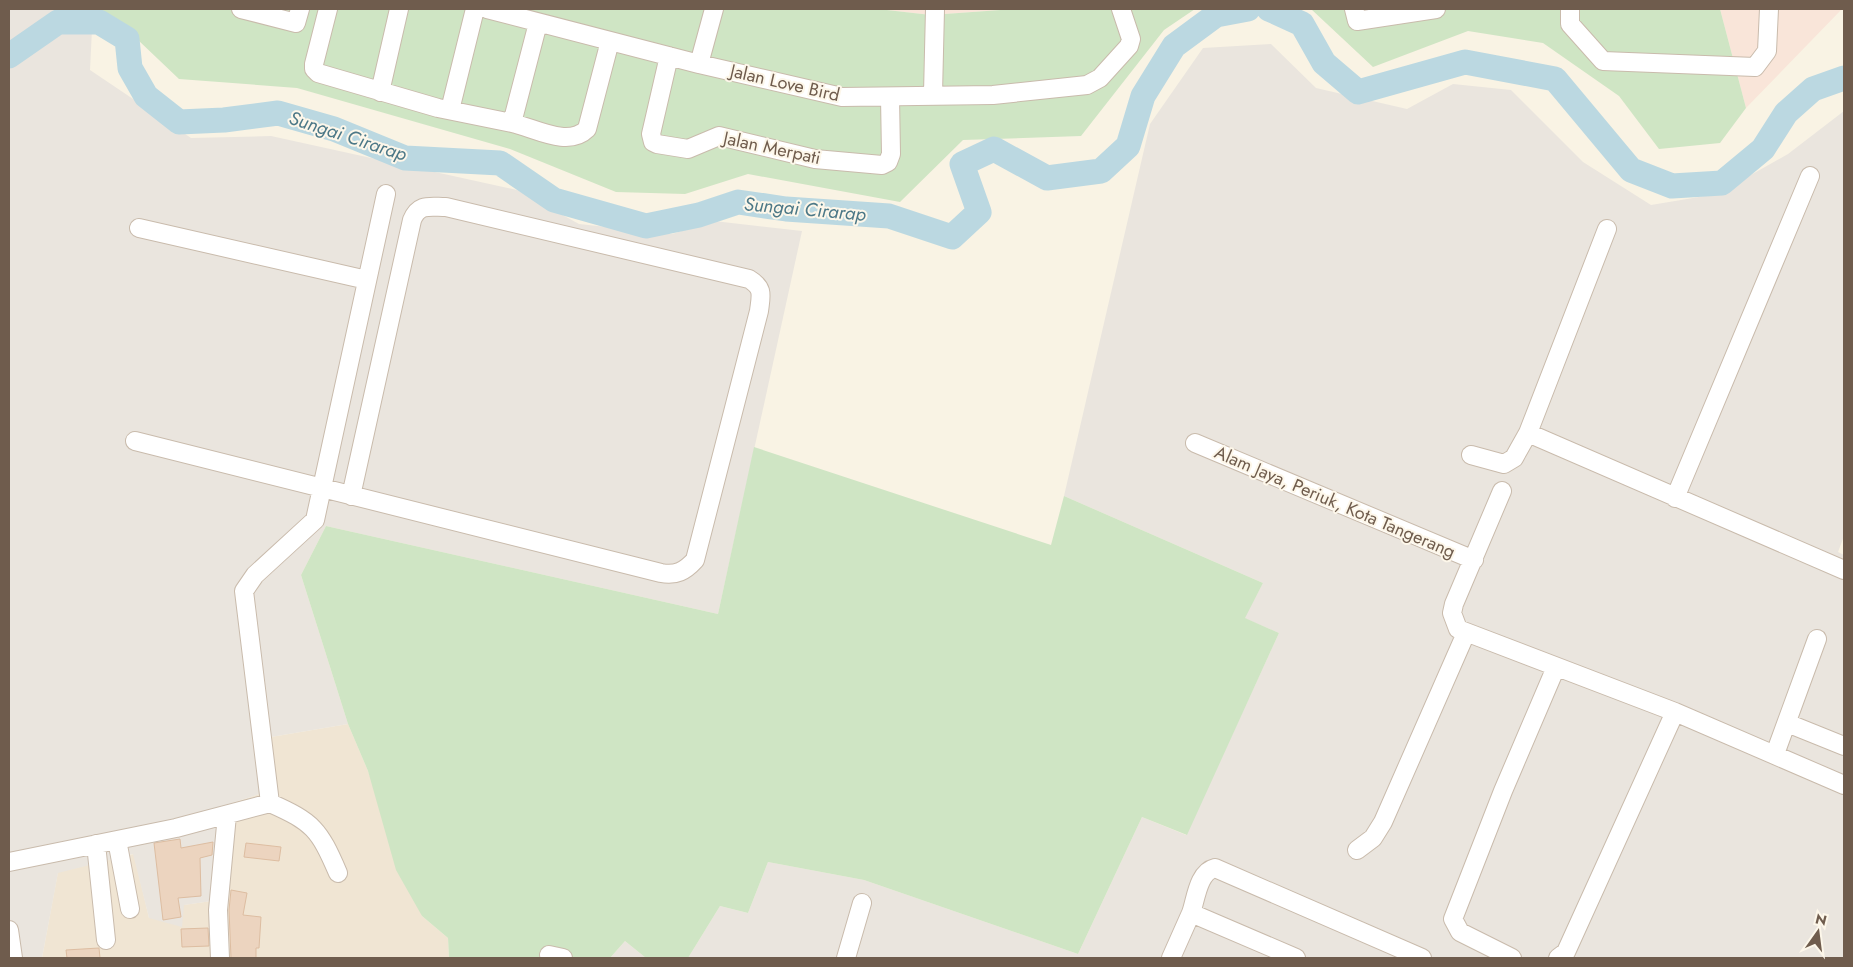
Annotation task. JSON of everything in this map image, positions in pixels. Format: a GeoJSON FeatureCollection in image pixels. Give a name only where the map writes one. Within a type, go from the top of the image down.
{"type":"FeatureCollection","features":[{"type":"Feature","properties":{"kind":"street"},"geometry":{"type":"LineString","coordinates":[[241,9],[296,23],[300,9]]}},
{"type":"Feature","properties":{"kind":"street"},"geometry":{"type":"LineString","coordinates":[[328,9],[314,69],[321,75],[450,110],[512,123],[569,138],[582,134],[587,129],[610,41]]}},
{"type":"Feature","properties":{"kind":"street"},"geometry":{"type":"LineString","coordinates":[[380,92],[399,9]]}},
{"type":"Feature","properties":{"kind":"street"},"geometry":{"type":"LineString","coordinates":[[450,110],[475,9]]}},
{"type":"Feature","properties":{"kind":"street","name":"Jalan Love Bird"},"geometry":{"type":"LineString","coordinates":[[487,9],[699,64],[835,96],[890,97],[933,94],[993,95],[1078,87],[1093,82],[1130,43],[1122,9]]}},
{"type":"Feature","properties":{"kind":"street"},"geometry":{"type":"LineString","coordinates":[[699,64],[714,9]]}},
{"type":"Feature","properties":{"kind":"street"},"geometry":{"type":"LineString","coordinates":[[933,94],[935,9]]}},
{"type":"Feature","properties":{"kind":"street"},"geometry":{"type":"LineString","coordinates":[[1354,9],[1357,21],[1436,9]]}},
{"type":"Feature","properties":{"kind":"street"},"geometry":{"type":"LineString","coordinates":[[1570,9],[1570,24],[1603,61],[1755,67],[1767,51],[1769,9]]}},
{"type":"Feature","properties":{"kind":"street"},"geometry":{"type":"LineString","coordinates":[[512,123],[538,23]]}},
{"type":"Feature","properties":{"kind":"street","name":"Jalan Merpati"},"geometry":{"type":"LineString","coordinates":[[669,56],[651,134],[653,142],[657,144],[688,149],[719,136],[815,159],[882,165],[888,162],[890,154],[890,97]]}},
{"type":"Feature","properties":{"kind":"street"},"geometry":{"type":"LineString","coordinates":[[1675,498],[1810,176]]}},
{"type":"Feature","properties":{"kind":"street"},"geometry":{"type":"LineString","coordinates":[[270,803],[244,591],[255,575],[315,520],[386,194]]}},
{"type":"Feature","properties":{"kind":"street"},"geometry":{"type":"LineString","coordinates":[[135,441],[351,496],[661,574],[670,575],[681,572],[695,560],[759,311],[762,291],[758,284],[750,279],[446,208],[422,206],[416,211],[412,220],[351,496]]}},
{"type":"Feature","properties":{"kind":"street"},"geometry":{"type":"LineString","coordinates":[[139,228],[367,280]]}},
{"type":"Feature","properties":{"kind":"street"},"geometry":{"type":"LineString","coordinates":[[1471,454],[1496,463],[1507,463],[1514,458],[1528,433],[1607,229]]}},
{"type":"Feature","properties":{"kind":"street"},"geometry":{"type":"LineString","coordinates":[[1528,433],[1844,570]]}},
{"type":"Feature","properties":{"kind":"street","name":"Alam Jaya, Periuk, Kota Tangerang"},"geometry":{"type":"LineString","coordinates":[[1195,443],[1474,560]]}},
{"type":"Feature","properties":{"kind":"street","name":"Alam Jaya, Periuk, Kota Tangerang"},"geometry":{"type":"LineString","coordinates":[[1466,633],[1458,629],[1452,613],[1454,604],[1502,491]]}},
{"type":"Feature","properties":{"kind":"street"},"geometry":{"type":"LineString","coordinates":[[1357,850],[1374,838],[1383,822],[1466,633],[1675,712],[1844,785]]}},
{"type":"Feature","properties":{"kind":"street"},"geometry":{"type":"LineString","coordinates":[[1775,754],[1817,639]]}},
{"type":"Feature","properties":{"kind":"street"},"geometry":{"type":"LineString","coordinates":[[1512,958],[1460,932],[1453,919],[1556,667]]}},
{"type":"Feature","properties":{"kind":"street"},"geometry":{"type":"LineString","coordinates":[[1558,958],[1566,952],[1675,712]]}},
{"type":"Feature","properties":{"kind":"street"},"geometry":{"type":"LineString","coordinates":[[1786,723],[1844,746]]}},
{"type":"Feature","properties":{"kind":"street"},"geometry":{"type":"LineString","coordinates":[[9,862],[176,828],[270,803],[311,825],[326,845],[338,873]]}},
{"type":"Feature","properties":{"kind":"street"},"geometry":{"type":"LineString","coordinates":[[220,958],[218,910],[227,815]]}},
{"type":"Feature","properties":{"kind":"street"},"geometry":{"type":"LineString","coordinates":[[117,840],[130,909]]}},
{"type":"Feature","properties":{"kind":"street"},"geometry":{"type":"LineString","coordinates":[[96,844],[106,940]]}},
{"type":"Feature","properties":{"kind":"street"},"geometry":{"type":"LineString","coordinates":[[1171,958],[1191,913],[1203,876],[1209,870],[1215,868],[1422,958]]}},
{"type":"Feature","properties":{"kind":"street"},"geometry":{"type":"LineString","coordinates":[[846,958],[862,903]]}},
{"type":"Feature","properties":{"kind":"street"},"geometry":{"type":"LineString","coordinates":[[1191,913],[1296,958]]}},
{"type":"Feature","properties":{"kind":"street"},"geometry":{"type":"LineString","coordinates":[[9,930],[13,958]]}},
{"type":"Feature","properties":{"kind":"shaded area"},"geometry":{"type":"Polygon","coordinates":[[[9,9],[93,9],[90,70],[191,138],[271,136],[517,190],[579,224],[672,234],[714,221],[802,231],[718,614],[326,526],[301,575],[348,724],[271,737],[269,791],[232,803],[212,901],[184,905],[182,927],[149,918],[133,854],[58,873],[42,958],[9,958],[9,9]]]}},
{"type":"Feature","properties":{"kind":"shaded area"},"geometry":{"type":"Polygon","coordinates":[[[878,9],[1014,9],[931,15],[878,9]]]}},
{"type":"Feature","properties":{"kind":"shaded area"},"geometry":{"type":"Polygon","coordinates":[[[1720,9],[1842,9],[1746,108],[1720,9]]]}},
{"type":"Feature","properties":{"kind":"shaded area"},"geometry":{"type":"Polygon","coordinates":[[[1271,44],[1316,88],[1407,109],[1453,84],[1511,90],[1583,162],[1651,205],[1717,194],[1788,154],[1844,111],[1844,536],[1838,552],[1844,555],[1844,958],[688,958],[720,906],[748,913],[768,862],[864,880],[1078,954],[1142,817],[1186,835],[1279,633],[1244,618],[1263,583],[1064,496],[1150,124],[1203,48],[1271,44]]]}},
{"type":"Feature","properties":{"kind":"shaded area"},"geometry":{"type":"Polygon","coordinates":[[[348,724],[368,771],[422,916],[448,938],[449,958],[42,958],[58,872],[134,854],[149,918],[183,905],[212,901],[232,803],[269,791],[271,737],[348,724]]]}},
{"type":"Feature","properties":{"kind":"shaded area"},"geometry":{"type":"Polygon","coordinates":[[[625,941],[646,958],[610,958],[625,941]]]}},
{"type":"Feature","properties":{"kind":"green space"},"geometry":{"type":"Polygon","coordinates":[[[93,9],[878,9],[931,15],[1014,9],[1195,9],[1164,30],[1081,136],[963,140],[900,202],[748,174],[685,194],[616,192],[510,149],[297,88],[179,79],[117,20],[93,14],[93,9]]]}},
{"type":"Feature","properties":{"kind":"green space"},"geometry":{"type":"Polygon","coordinates":[[[1311,9],[1720,9],[1746,108],[1720,143],[1659,149],[1619,96],[1543,43],[1468,31],[1373,67],[1311,9]]]}},
{"type":"Feature","properties":{"kind":"green space"},"geometry":{"type":"Polygon","coordinates":[[[754,447],[1051,545],[1064,496],[1263,583],[1245,618],[1279,633],[1187,835],[1142,817],[1078,954],[864,880],[768,862],[748,913],[720,906],[688,958],[646,958],[625,941],[610,958],[449,958],[448,938],[422,916],[396,870],[368,771],[348,724],[301,575],[326,526],[718,614],[754,447]]]}},
{"type":"Feature","properties":{"kind":"building"},"geometry":{"type":"Polygon","coordinates":[[[180,839],[181,848],[213,842],[212,855],[200,858],[201,896],[178,898],[181,917],[163,920],[154,843],[180,839]]]}},
{"type":"Feature","properties":{"kind":"building"},"geometry":{"type":"Polygon","coordinates":[[[246,843],[281,847],[279,861],[244,857],[246,843]]]}},
{"type":"Feature","properties":{"kind":"building"},"geometry":{"type":"Polygon","coordinates":[[[231,890],[247,893],[243,915],[261,917],[259,948],[256,948],[256,958],[231,958],[229,910],[231,890]]]}},
{"type":"Feature","properties":{"kind":"building"},"geometry":{"type":"Polygon","coordinates":[[[208,928],[209,946],[182,947],[181,929],[208,928]]]}},
{"type":"Feature","properties":{"kind":"building"},"geometry":{"type":"Polygon","coordinates":[[[99,948],[100,958],[67,958],[66,950],[99,948]]]}},
{"type":"Feature","properties":{"kind":"waterway","name":"Sungai Cirarap"},"geometry":{"type":"LineString","coordinates":[[9,56],[58,22],[99,22],[127,39],[130,68],[146,96],[179,122],[224,120],[278,113],[334,129],[405,158],[500,163],[554,200],[646,226],[699,215],[738,202],[786,209],[889,216],[952,237],[979,212],[962,164],[994,149],[1047,178],[1101,171],[1128,146],[1143,96],[1174,46],[1216,15],[1248,9]]}},
{"type":"Feature","properties":{"kind":"waterway","name":"Sungai Cirarap"},"geometry":{"type":"LineString","coordinates":[[1269,9],[1302,24],[1324,63],[1358,92],[1465,62],[1555,79],[1631,170],[1672,186],[1722,183],[1763,149],[1786,113],[1813,89],[1844,78]]}}]}
